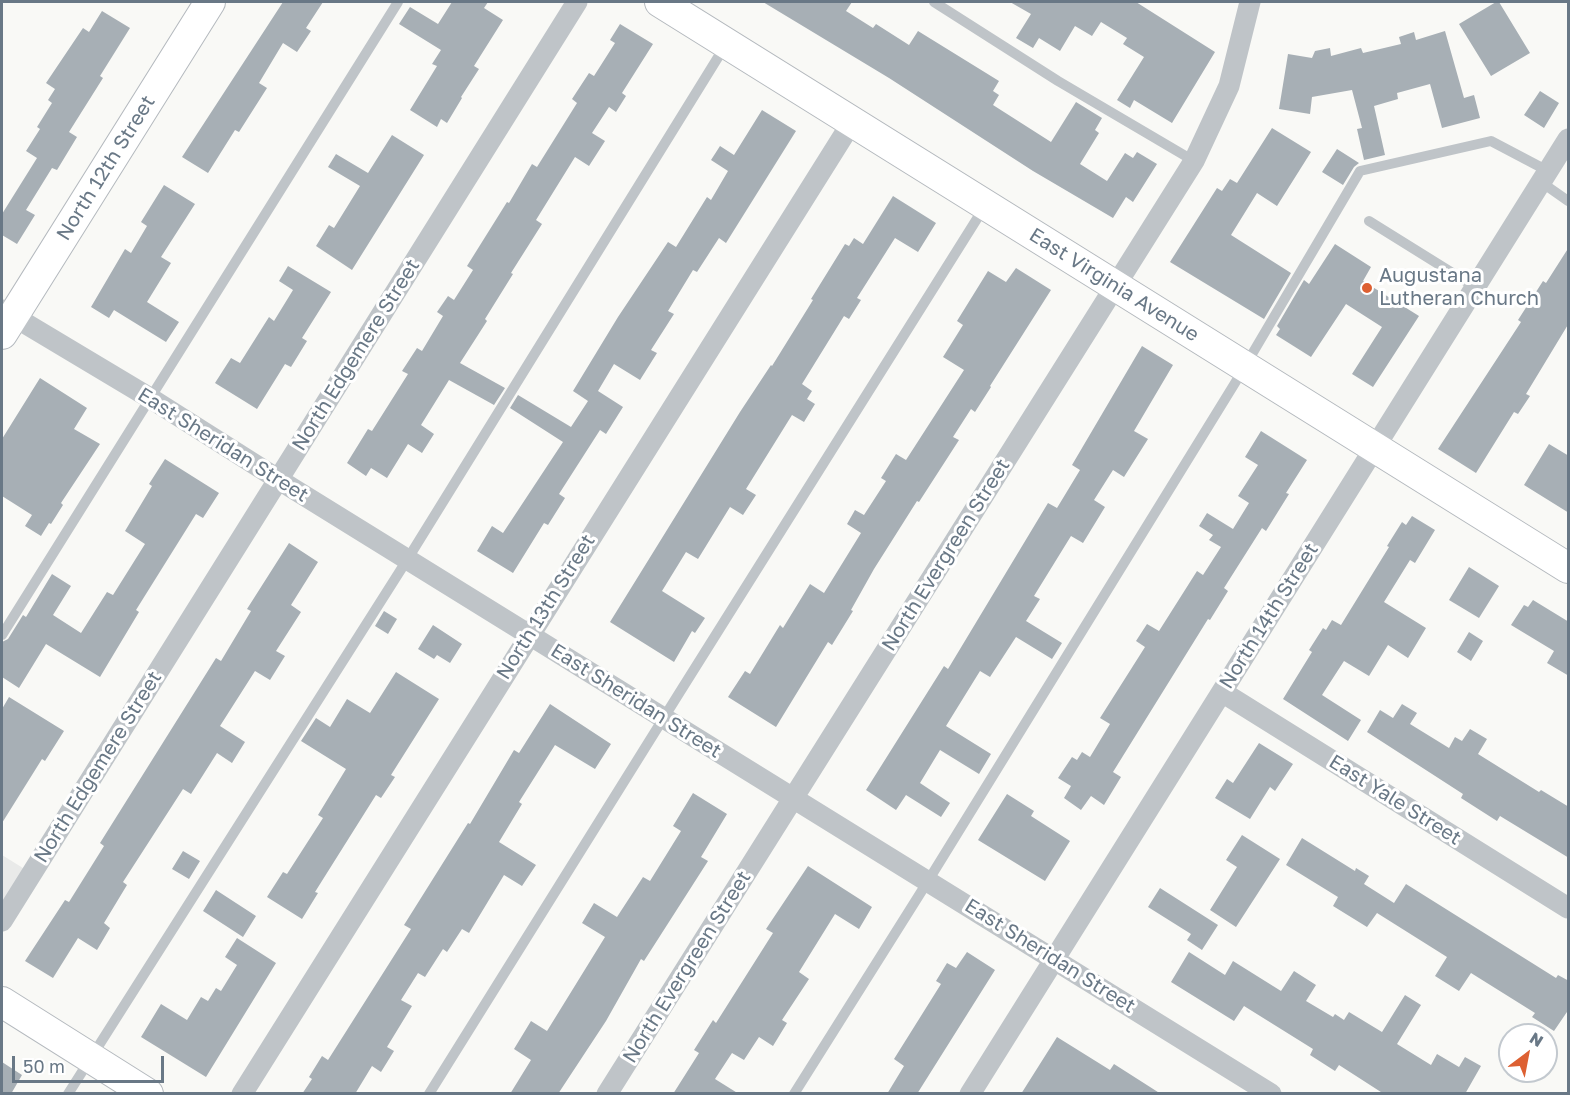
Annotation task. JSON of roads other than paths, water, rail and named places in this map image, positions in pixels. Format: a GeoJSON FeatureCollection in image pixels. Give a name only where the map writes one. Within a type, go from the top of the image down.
{"type":"FeatureCollection","features":[{"type":"Feature","properties":{"kind":"street","name":"North 12th Street"},"geometry":{"type":"LineString","coordinates":[[6,320],[210,2]]}},
{"type":"Feature","properties":{"kind":"street","name":"North Edgemere Street"},"geometry":{"type":"LineString","coordinates":[[2,921],[577,2]]}},
{"type":"Feature","properties":{"kind":"street","name":"East Virginia Avenue"},"geometry":{"type":"LineString","coordinates":[[660,2],[1569,567]]}},
{"type":"Feature","properties":{"kind":"street","name":"North Evergreen Street"},"geometry":{"type":"LineString","coordinates":[[607,1094],[1194,161],[1229,86],[1250,2]]}},
{"type":"Feature","properties":{"kind":"street","name":"North 13th Street"},"geometry":{"type":"LineString","coordinates":[[242,1094],[852,122]]}},
{"type":"Feature","properties":{"kind":"street","name":"North 14th Street"},"geometry":{"type":"LineString","coordinates":[[970,1094],[1569,139]]}},
{"type":"Feature","properties":{"kind":"street","name":"East Sheridan Street"},"geometry":{"type":"LineString","coordinates":[[6,320],[150,398],[278,480],[1271,1094]]}},
{"type":"Feature","properties":{"kind":"street","name":"East Yale Street"},"geometry":{"type":"LineString","coordinates":[[1222,692],[1569,908]]}},
{"type":"Feature","properties":{"kind":"street"},"geometry":{"type":"LineString","coordinates":[[2,1002],[148,1094]]}},
{"type":"Feature","properties":{"kind":"lane"},"geometry":{"type":"LineString","coordinates":[[2,635],[398,2]]}},
{"type":"Feature","properties":{"kind":"lane"},"geometry":{"type":"LineString","coordinates":[[934,2],[1058,81],[1194,161]]}},
{"type":"Feature","properties":{"kind":"lane"},"geometry":{"type":"LineString","coordinates":[[68,1094],[407,560],[726,43]]}},
{"type":"Feature","properties":{"kind":"lane"},"geometry":{"type":"LineString","coordinates":[[794,1094],[1245,367],[1360,171],[1491,141],[1545,177],[1569,201]]}},
{"type":"Feature","properties":{"kind":"lane"},"geometry":{"type":"LineString","coordinates":[[429,1094],[986,206]]}},
{"type":"Feature","properties":{"kind":"lane"},"geometry":{"type":"LineString","coordinates":[[1369,221],[1475,287]]}},
{"type":"Feature","properties":{"kind":"place","name":"Augustana Lutheran Church"},"geometry":{"type":"Point","coordinates":[1367,288]}}]}
